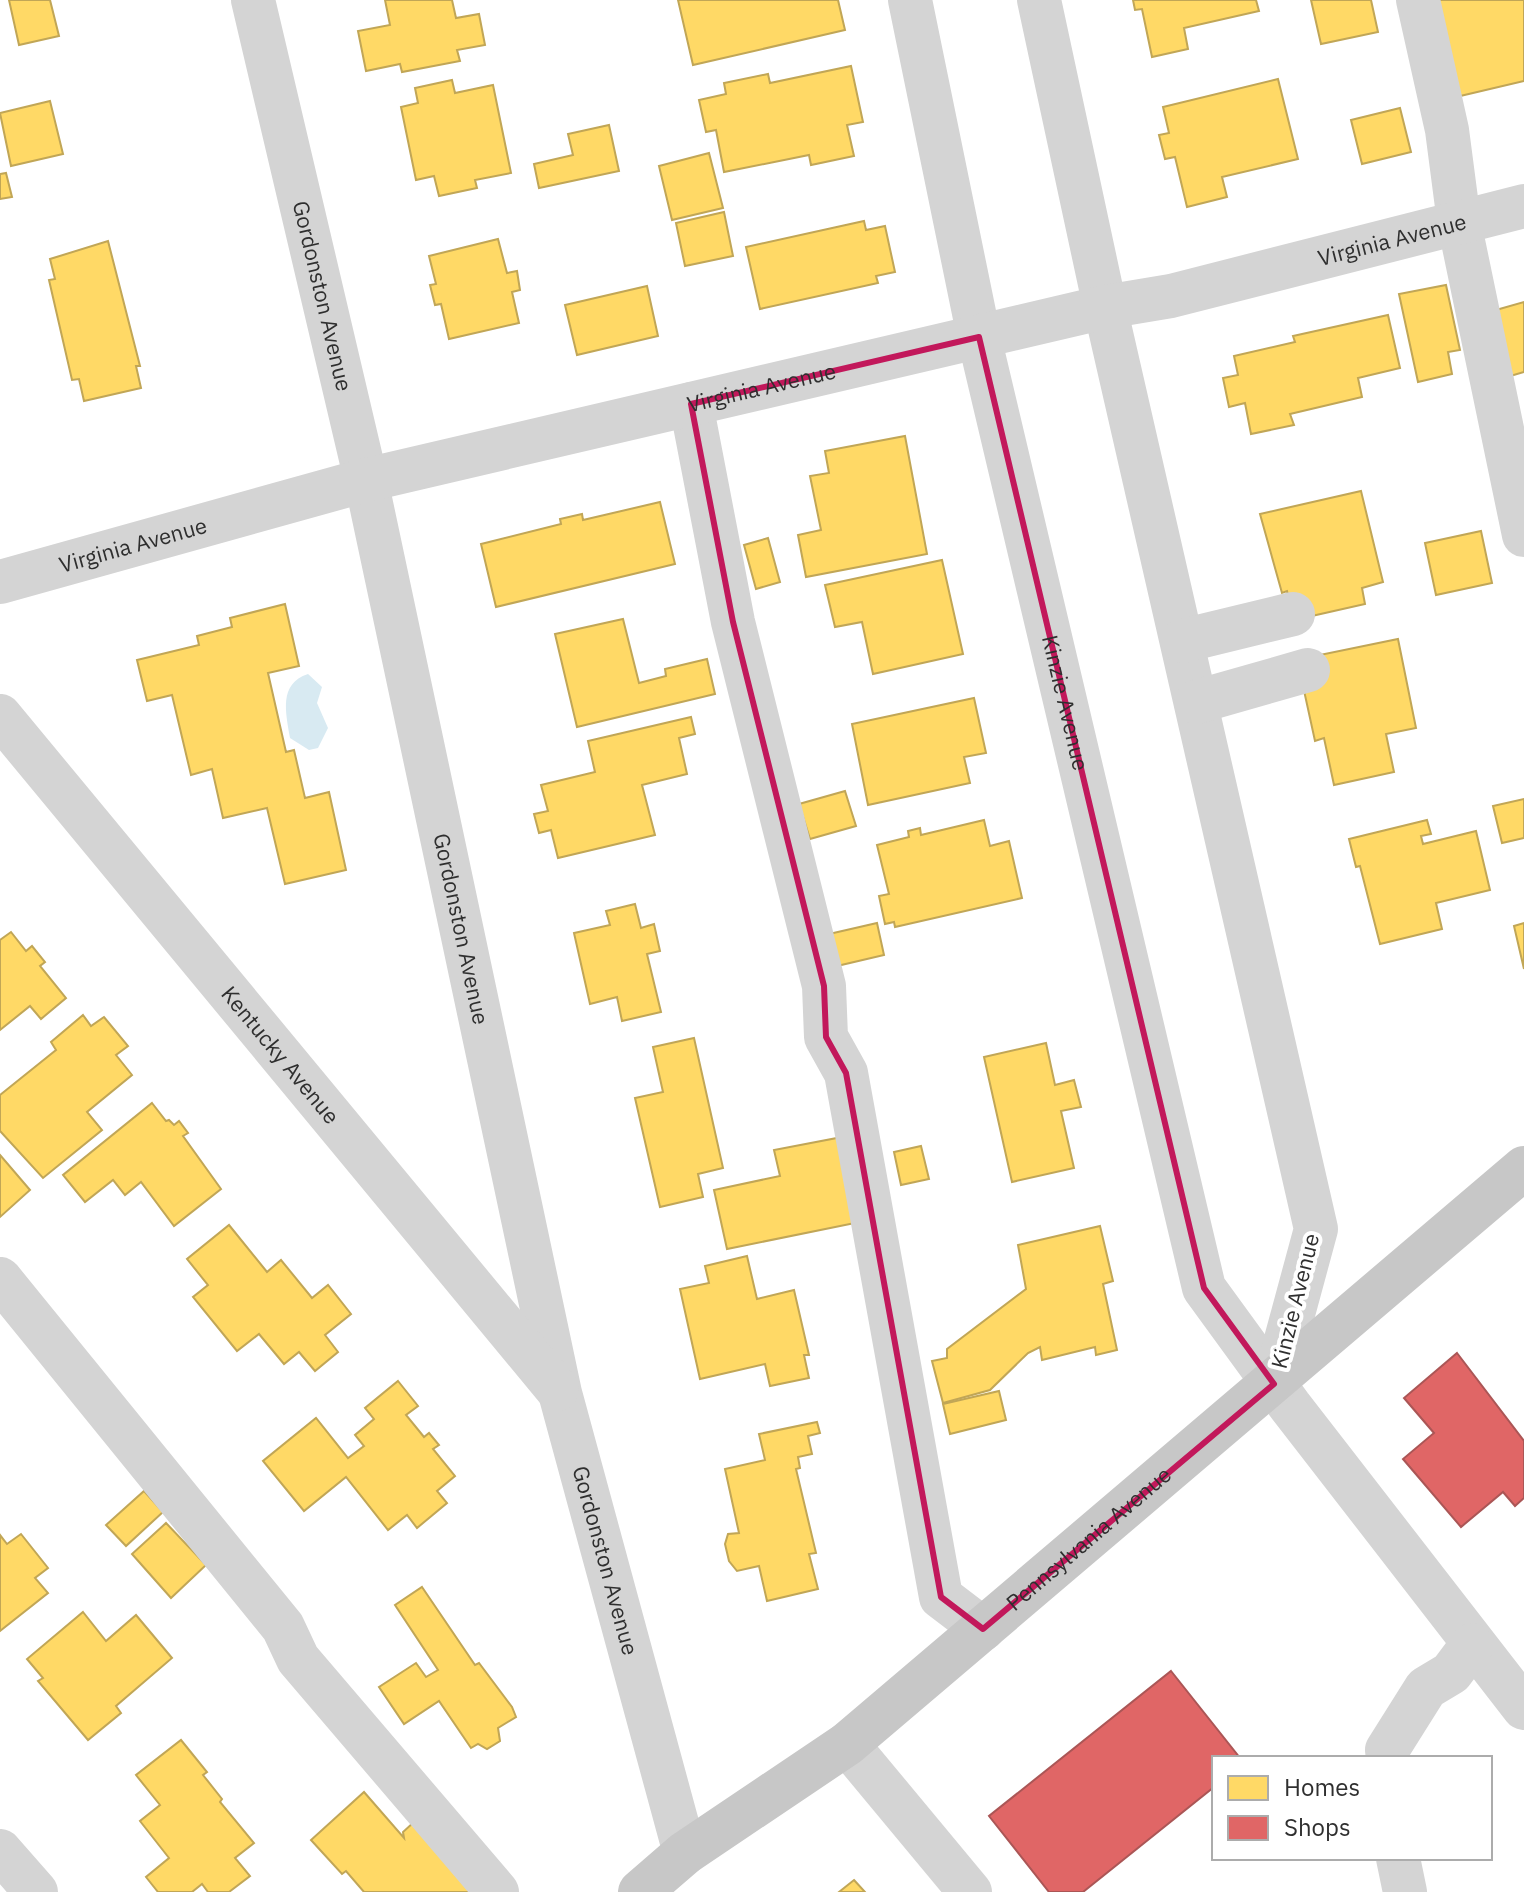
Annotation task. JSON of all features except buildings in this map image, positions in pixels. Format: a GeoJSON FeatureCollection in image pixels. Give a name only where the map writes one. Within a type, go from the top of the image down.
{"type":"FeatureCollection","features":[{"type":"Feature","properties":{"kind":"main road","name":"Pennsylvania Avenue"},"geometry":{"type":"LineString","coordinates":[[640,1892],[685,1853],[847,1744],[1274,1384],[1524,1168]]}},
{"type":"Feature","properties":{"kind":"street","name":"Gordonston Avenue"},"geometry":{"type":"LineString","coordinates":[[253,0],[366,480],[560,1393],[685,1853]]}},
{"type":"Feature","properties":{"kind":"street","name":"Kinzie Avenue"},"geometry":{"type":"LineString","coordinates":[[910,0],[979,337],[1204,1288],[1472,1645],[1524,1708]]}},
{"type":"Feature","properties":{"kind":"street","name":"Kinzie Avenue"},"geometry":{"type":"LineString","coordinates":[[1039,0],[1105,307],[1316,1229],[1274,1384]]}},
{"type":"Feature","properties":{"kind":"street"},"geometry":{"type":"LineString","coordinates":[[1418,0],[1447,130],[1459,222],[1524,535]]}},
{"type":"Feature","properties":{"kind":"street","name":"Virginia Avenue"},"geometry":{"type":"LineString","coordinates":[[0,582],[366,480],[1105,307],[1171,296],[1524,206]]}},
{"type":"Feature","properties":{"kind":"street"},"geometry":{"type":"LineString","coordinates":[[691,404],[733,622],[824,986],[826,1037],[846,1073],[941,1597],[983,1629]]}},
{"type":"Feature","properties":{"kind":"street"},"geometry":{"type":"LineString","coordinates":[[1182,641],[1293,614]]}},
{"type":"Feature","properties":{"kind":"street"},"geometry":{"type":"LineString","coordinates":[[1196,702],[1308,670]]}},
{"type":"Feature","properties":{"kind":"street","name":"Kentucky Avenue"},"geometry":{"type":"LineString","coordinates":[[0,716],[560,1393]]}},
{"type":"Feature","properties":{"kind":"street"},"geometry":{"type":"LineString","coordinates":[[0,1279],[283,1627],[298,1659],[497,1892]]}},
{"type":"Feature","properties":{"kind":"street"},"geometry":{"type":"LineString","coordinates":[[1388,1756],[1387,1750],[1426,1688],[1451,1673],[1472,1645]]}},
{"type":"Feature","properties":{"kind":"street"},"geometry":{"type":"LineString","coordinates":[[847,1744],[970,1892]]}},
{"type":"Feature","properties":{"kind":"street"},"geometry":{"type":"LineString","coordinates":[[0,1851],[36,1892]]}},
{"type":"Feature","properties":{"kind":"street"},"geometry":{"type":"LineString","coordinates":[[1398,1860],[1405,1892]]}},
{"type":"Feature","properties":{"kind":"highlighted area"},"geometry":{"type":"Polygon","coordinates":[[[979,337],[1204,1288],[1274,1384],[983,1629],[941,1597],[846,1073],[826,1037],[824,986],[733,622],[691,404],[979,337]]]}},
{"type":"Feature","properties":{"kind":"shaded area"},"geometry":{"type":"Polygon","coordinates":[[[308,674],[322,687],[317,703],[328,728],[318,748],[309,750],[290,738],[286,709],[292,685],[308,674]]]}}]}
